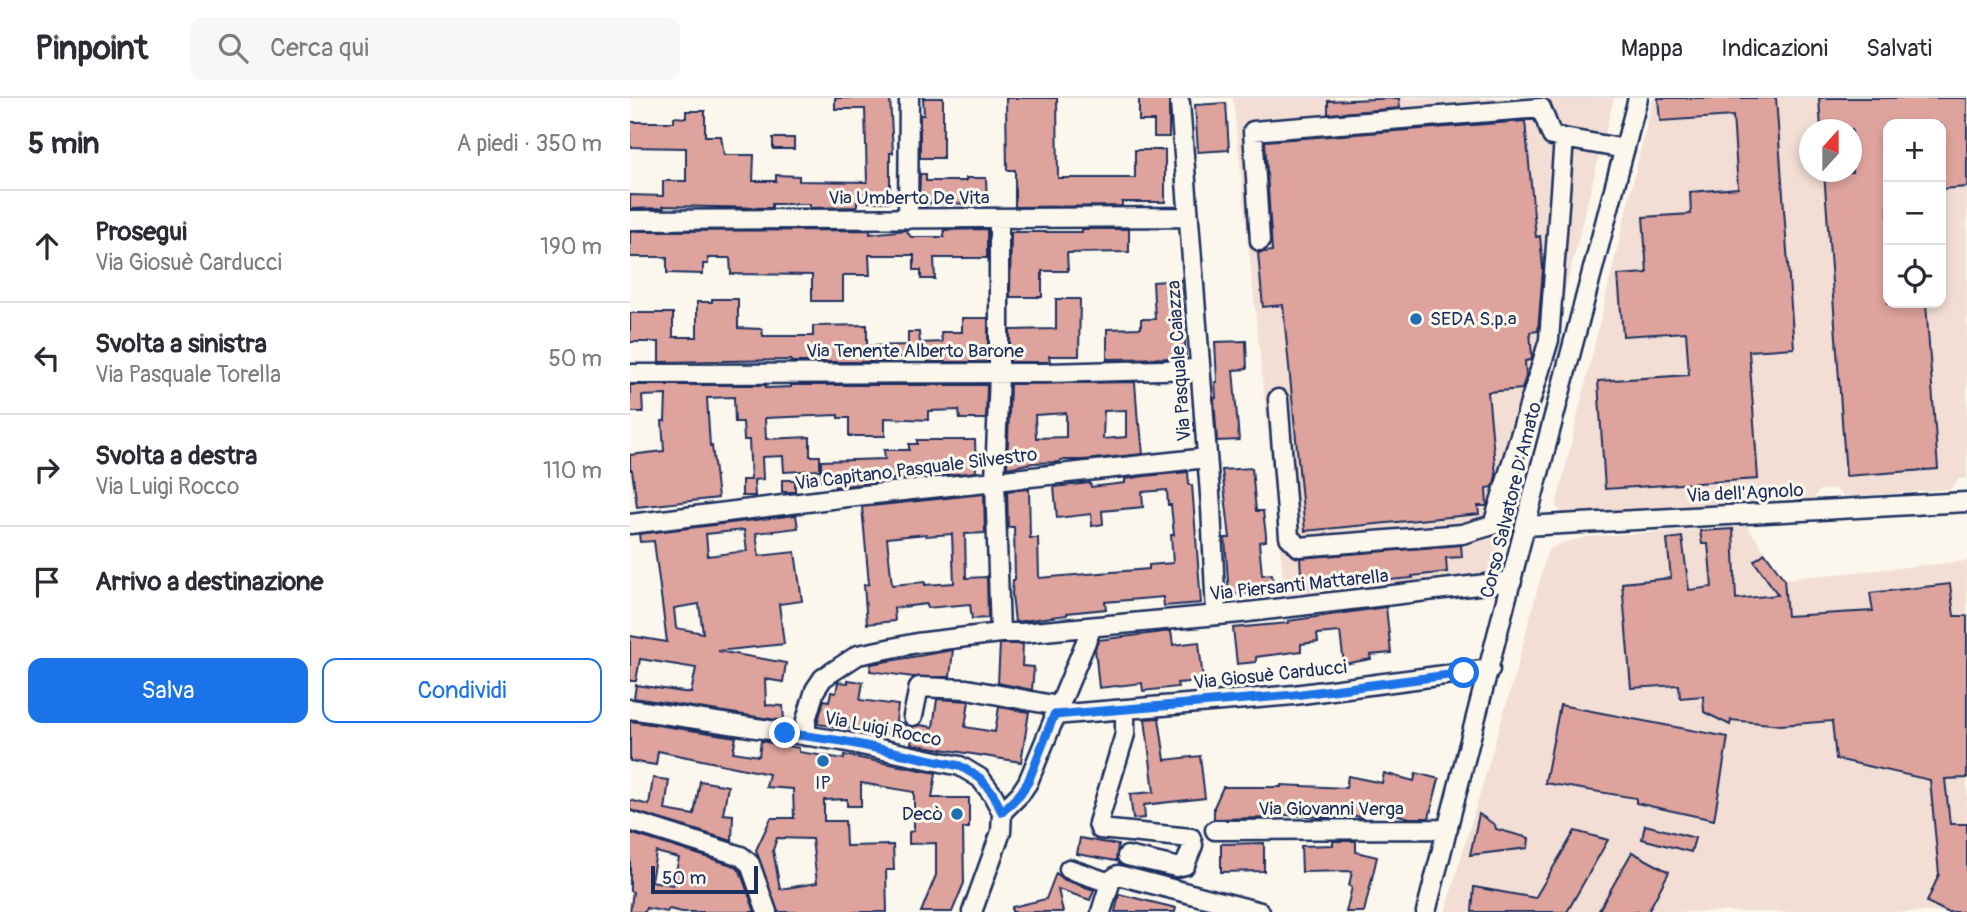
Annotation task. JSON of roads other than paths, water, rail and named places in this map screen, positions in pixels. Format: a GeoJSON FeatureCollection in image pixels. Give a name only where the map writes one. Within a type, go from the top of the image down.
{"type":"FeatureCollection","features":[{"type":"Feature","properties":{"kind":"street"},"geometry":{"type":"LineString","coordinates":[[908,219],[909,98]]}},
{"type":"Feature","properties":{"kind":"street","name":"Corso Salvatore D'Amato"},"geometry":{"type":"LineString","coordinates":[[1426,912],[1638,98]]}},
{"type":"Feature","properties":{"kind":"street","name":"Via Pasquale Caiazza"},"geometry":{"type":"LineString","coordinates":[[1180,103],[1216,615]]}},
{"type":"Feature","properties":{"kind":"street"},"geometry":{"type":"LineString","coordinates":[[1260,241],[1253,131],[1541,108],[1552,136],[1625,149]]}},
{"type":"Feature","properties":{"kind":"street"},"geometry":{"type":"LineString","coordinates":[[1278,399],[1289,537],[1299,547],[1462,534],[1493,525],[1549,340],[1564,138]]}},
{"type":"Feature","properties":{"kind":"street","name":"Via Umberto De Vita"},"geometry":{"type":"LineString","coordinates":[[630,220],[1189,217]]}},
{"type":"Feature","properties":{"kind":"street"},"geometry":{"type":"LineString","coordinates":[[999,219],[999,373],[995,480],[1000,633]]}},
{"type":"Feature","properties":{"kind":"street","name":"Via Tenente Alberto Barone"},"geometry":{"type":"LineString","coordinates":[[630,374],[999,373],[1200,369]]}},
{"type":"Feature","properties":{"kind":"street","name":"Via Capitano Pasquale Silvestro"},"geometry":{"type":"LineString","coordinates":[[630,524],[995,480],[1207,458]]}},
{"type":"Feature","properties":{"kind":"street","name":"Via dell'Agnolo"},"geometry":{"type":"LineString","coordinates":[[1525,526],[1967,502]]}},
{"type":"Feature","properties":{"kind":"street","name":"Via Piersanti Mattarella"},"geometry":{"type":"LineString","coordinates":[[806,736],[807,712],[815,690],[823,678],[858,655],[917,643],[1000,633],[1216,615],[1512,581]]}},
{"type":"Feature","properties":{"kind":"street"},"geometry":{"type":"LineString","coordinates":[[972,912],[1002,832],[1002,812],[1028,782],[1091,627]]}},
{"type":"Feature","properties":{"kind":"street","name":"Via Giosuè Carducci"},"geometry":{"type":"LineString","coordinates":[[913,716],[919,687],[967,689],[1056,710],[1125,710],[1294,695],[1490,669]]}},
{"type":"Feature","properties":{"kind":"street","name":"Via Luigi Rocco"},"geometry":{"type":"LineString","coordinates":[[630,709],[842,741],[960,766],[980,778],[993,794],[1002,812]]}},
{"type":"Feature","properties":{"kind":"street"},"geometry":{"type":"LineString","coordinates":[[1125,710],[1125,734],[1098,823],[1100,829],[1191,838],[1193,845],[1185,864],[1176,867],[1127,856]]}},
{"type":"Feature","properties":{"kind":"street"},"geometry":{"type":"LineString","coordinates":[[630,821],[741,856],[750,864],[767,912]]}},
{"type":"Feature","properties":{"kind":"street","name":"Via Giovanni Verga"},"geometry":{"type":"LineString","coordinates":[[1215,830],[1448,829]]}},
{"type":"Feature","properties":{"kind":"street"},"geometry":{"type":"LineString","coordinates":[[1069,869],[1110,883]]}},
{"type":"Feature","properties":{"kind":"street"},"geometry":{"type":"LineString","coordinates":[[1101,912],[1111,880],[1118,875],[1260,912]]}},
{"type":"Feature","properties":{"kind":"place","name":"SEDA S.p.a"},"geometry":{"type":"Point","coordinates":[1416,319]}},
{"type":"Feature","properties":{"kind":"place","name":"IP"},"geometry":{"type":"Point","coordinates":[823,761]}},
{"type":"Feature","properties":{"kind":"place","name":"Decò"},"geometry":{"type":"Point","coordinates":[957,814]}}]}
